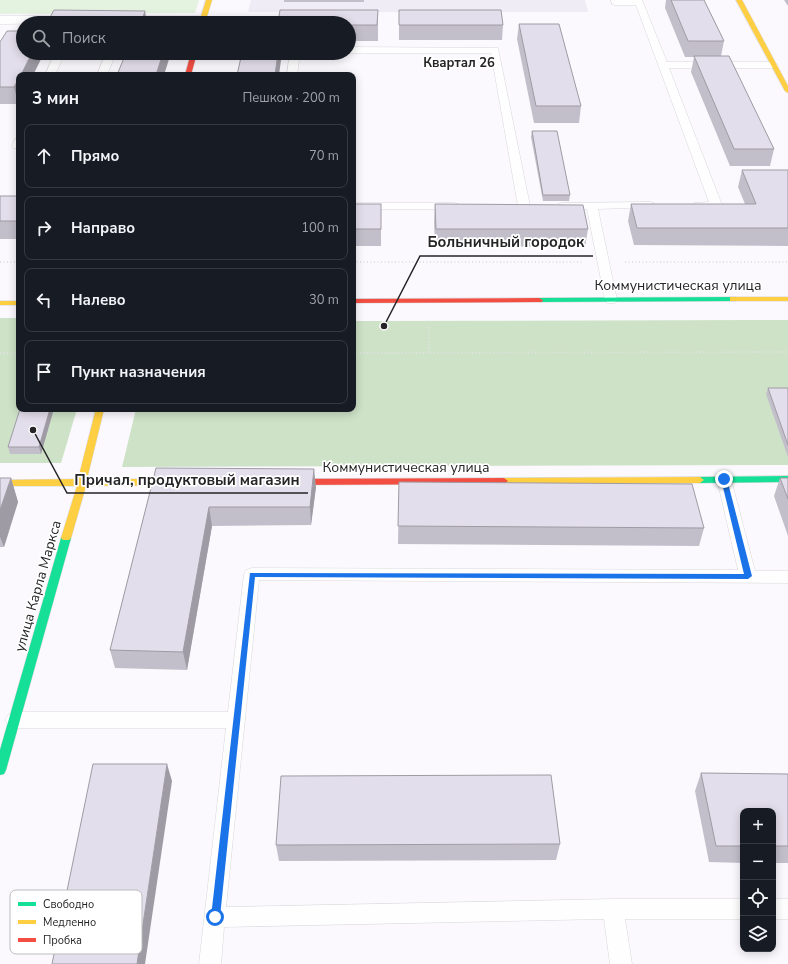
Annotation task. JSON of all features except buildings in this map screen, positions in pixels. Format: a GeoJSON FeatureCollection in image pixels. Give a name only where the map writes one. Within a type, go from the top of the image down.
{"type":"FeatureCollection","features":[{"type":"Feature","properties":{"kind":"street"},"geometry":{"type":"LineString","coordinates":[[204,16],[209,0]]}},
{"type":"Feature","properties":{"kind":"street"},"geometry":{"type":"LineString","coordinates":[[739,0],[788,91]]}},
{"type":"Feature","properties":{"kind":"street"},"geometry":{"type":"LineString","coordinates":[[0,20],[16,20]]}},
{"type":"Feature","properties":{"kind":"street"},"geometry":{"type":"LineString","coordinates":[[189,72],[192,60]]}},
{"type":"Feature","properties":{"kind":"street","name":"Коммунистическая улица"},"geometry":{"type":"LineString","coordinates":[[356,302],[788,298]]}},
{"type":"Feature","properties":{"kind":"street"},"geometry":{"type":"LineString","coordinates":[[0,303],[16,303]]}},
{"type":"Feature","properties":{"kind":"street","name":"улица Карла Маркса"},"geometry":{"type":"LineString","coordinates":[[0,770],[82,483],[99,412]]}},
{"type":"Feature","properties":{"kind":"street","name":"Коммунистическая улица"},"geometry":{"type":"LineString","coordinates":[[272,482],[788,479]]}},
{"type":"Feature","properties":{"kind":"street"},"geometry":{"type":"LineString","coordinates":[[0,483],[192,482]]}},
{"type":"Feature","properties":{"kind":"lane"},"geometry":{"type":"LineString","coordinates":[[615,0],[615,2],[639,2],[716,205],[685,205]]}},
{"type":"Feature","properties":{"kind":"lane"},"geometry":{"type":"LineString","coordinates":[[356,50],[495,50],[524,206]]}},
{"type":"Feature","properties":{"kind":"lane"},"geometry":{"type":"LineString","coordinates":[[51,72],[57,60]]}},
{"type":"Feature","properties":{"kind":"lane"},"geometry":{"type":"LineString","coordinates":[[103,72],[108,60]]}},
{"type":"Feature","properties":{"kind":"lane"},"geometry":{"type":"LineString","coordinates":[[292,72],[294,60]]}},
{"type":"Feature","properties":{"kind":"lane"},"geometry":{"type":"LineString","coordinates":[[663,65],[773,65]]}},
{"type":"Feature","properties":{"kind":"lane"},"geometry":{"type":"LineString","coordinates":[[554,206],[662,205]]}},
{"type":"Feature","properties":{"kind":"lane"},"geometry":{"type":"LineString","coordinates":[[356,206],[462,206]]}},
{"type":"Feature","properties":{"kind":"lane"},"geometry":{"type":"LineString","coordinates":[[592,206],[611,300]]}},
{"type":"Feature","properties":{"kind":"lane"},"geometry":{"type":"LineString","coordinates":[[724,479],[748,576]]}},
{"type":"Feature","properties":{"kind":"lane"},"geometry":{"type":"LineString","coordinates":[[210,964],[252,574],[788,577]]}},
{"type":"Feature","properties":{"kind":"lane"},"geometry":{"type":"LineString","coordinates":[[14,720],[237,720]]}},
{"type":"Feature","properties":{"kind":"lane"},"geometry":{"type":"LineString","coordinates":[[215,917],[613,909],[740,909]]}},
{"type":"Feature","properties":{"kind":"lane"},"geometry":{"type":"LineString","coordinates":[[613,909],[621,964]]}},
{"type":"Feature","properties":{"kind":"lane"},"geometry":{"type":"LineString","coordinates":[[776,909],[788,909]]}},
{"type":"Feature","properties":{"kind":"path"},"geometry":{"type":"LineString","coordinates":[[0,262],[16,262]]}},
{"type":"Feature","properties":{"kind":"path"},"geometry":{"type":"LineString","coordinates":[[356,262],[788,262]]}},
{"type":"Feature","properties":{"kind":"path"},"geometry":{"type":"LineString","coordinates":[[429,327],[429,353]]}},
{"type":"Feature","properties":{"kind":"path"},"geometry":{"type":"LineString","coordinates":[[356,353],[788,352]]}},
{"type":"Feature","properties":{"kind":"path"},"geometry":{"type":"LineString","coordinates":[[0,354],[16,354]]}},
{"type":"Feature","properties":{"kind":"shaded area"},"geometry":{"type":"Polygon","coordinates":[[[251,0],[585,0],[588,12],[248,12],[251,0]]]}},
{"type":"Feature","properties":{"kind":"green space"},"geometry":{"type":"Polygon","coordinates":[[[0,0],[199,0],[195,13],[0,14],[0,0]]]}},
{"type":"Feature","properties":{"kind":"green space"},"geometry":{"type":"Polygon","coordinates":[[[0,318],[16,318],[16,412],[76,412],[61,463],[0,463],[0,318]]]}},
{"type":"Feature","properties":{"kind":"green space"},"geometry":{"type":"Polygon","coordinates":[[[788,320],[788,465],[122,467],[135,412],[356,412],[356,321],[788,320]]]}},
{"type":"Feature","properties":{"kind":"traffic: fast"},"geometry":{"type":"LineString","coordinates":[[539,300],[733,299]]}},
{"type":"Feature","properties":{"kind":"traffic: fast"},"geometry":{"type":"LineString","coordinates":[[700,480],[788,479]]}},
{"type":"Feature","properties":{"kind":"traffic: fast"},"geometry":{"type":"LineString","coordinates":[[0,770],[66,538]]}},
{"type":"Feature","properties":{"kind":"traffic: slow"},"geometry":{"type":"LineString","coordinates":[[204,16],[209,0]]}},
{"type":"Feature","properties":{"kind":"traffic: slow"},"geometry":{"type":"LineString","coordinates":[[739,0],[788,91]]}},
{"type":"Feature","properties":{"kind":"traffic: slow"},"geometry":{"type":"LineString","coordinates":[[733,299],[788,299]]}},
{"type":"Feature","properties":{"kind":"traffic: slow"},"geometry":{"type":"LineString","coordinates":[[0,303],[16,303]]}},
{"type":"Feature","properties":{"kind":"traffic: slow"},"geometry":{"type":"LineString","coordinates":[[66,538],[82,483],[99,412]]}},
{"type":"Feature","properties":{"kind":"traffic: slow"},"geometry":{"type":"LineString","coordinates":[[504,481],[700,480]]}},
{"type":"Feature","properties":{"kind":"traffic: slow"},"geometry":{"type":"LineString","coordinates":[[0,483],[181,482]]}},
{"type":"Feature","properties":{"kind":"traffic: jam"},"geometry":{"type":"LineString","coordinates":[[189,72],[192,60]]}},
{"type":"Feature","properties":{"kind":"traffic: jam"},"geometry":{"type":"LineString","coordinates":[[356,301],[539,300]]}},
{"type":"Feature","properties":{"kind":"traffic: jam"},"geometry":{"type":"LineString","coordinates":[[285,482],[504,481]]}},
{"type":"Feature","properties":{"kind":"place","name":"Больничный городок"},"geometry":{"type":"Point","coordinates":[384,326]}},
{"type":"Feature","properties":{"kind":"place","name":"Причал, продуктовый магазин"},"geometry":{"type":"Point","coordinates":[33,430]}},
{"type":"Feature","properties":{"kind":"district","name":"Квартал 26"},"geometry":{"type":"Point","coordinates":[459,63]}},
{"type":"Feature","properties":{"kind":"route"},"geometry":{"type":"LineString","coordinates":[[215,917],[252,574],[748,576],[724,479]]}}]}
